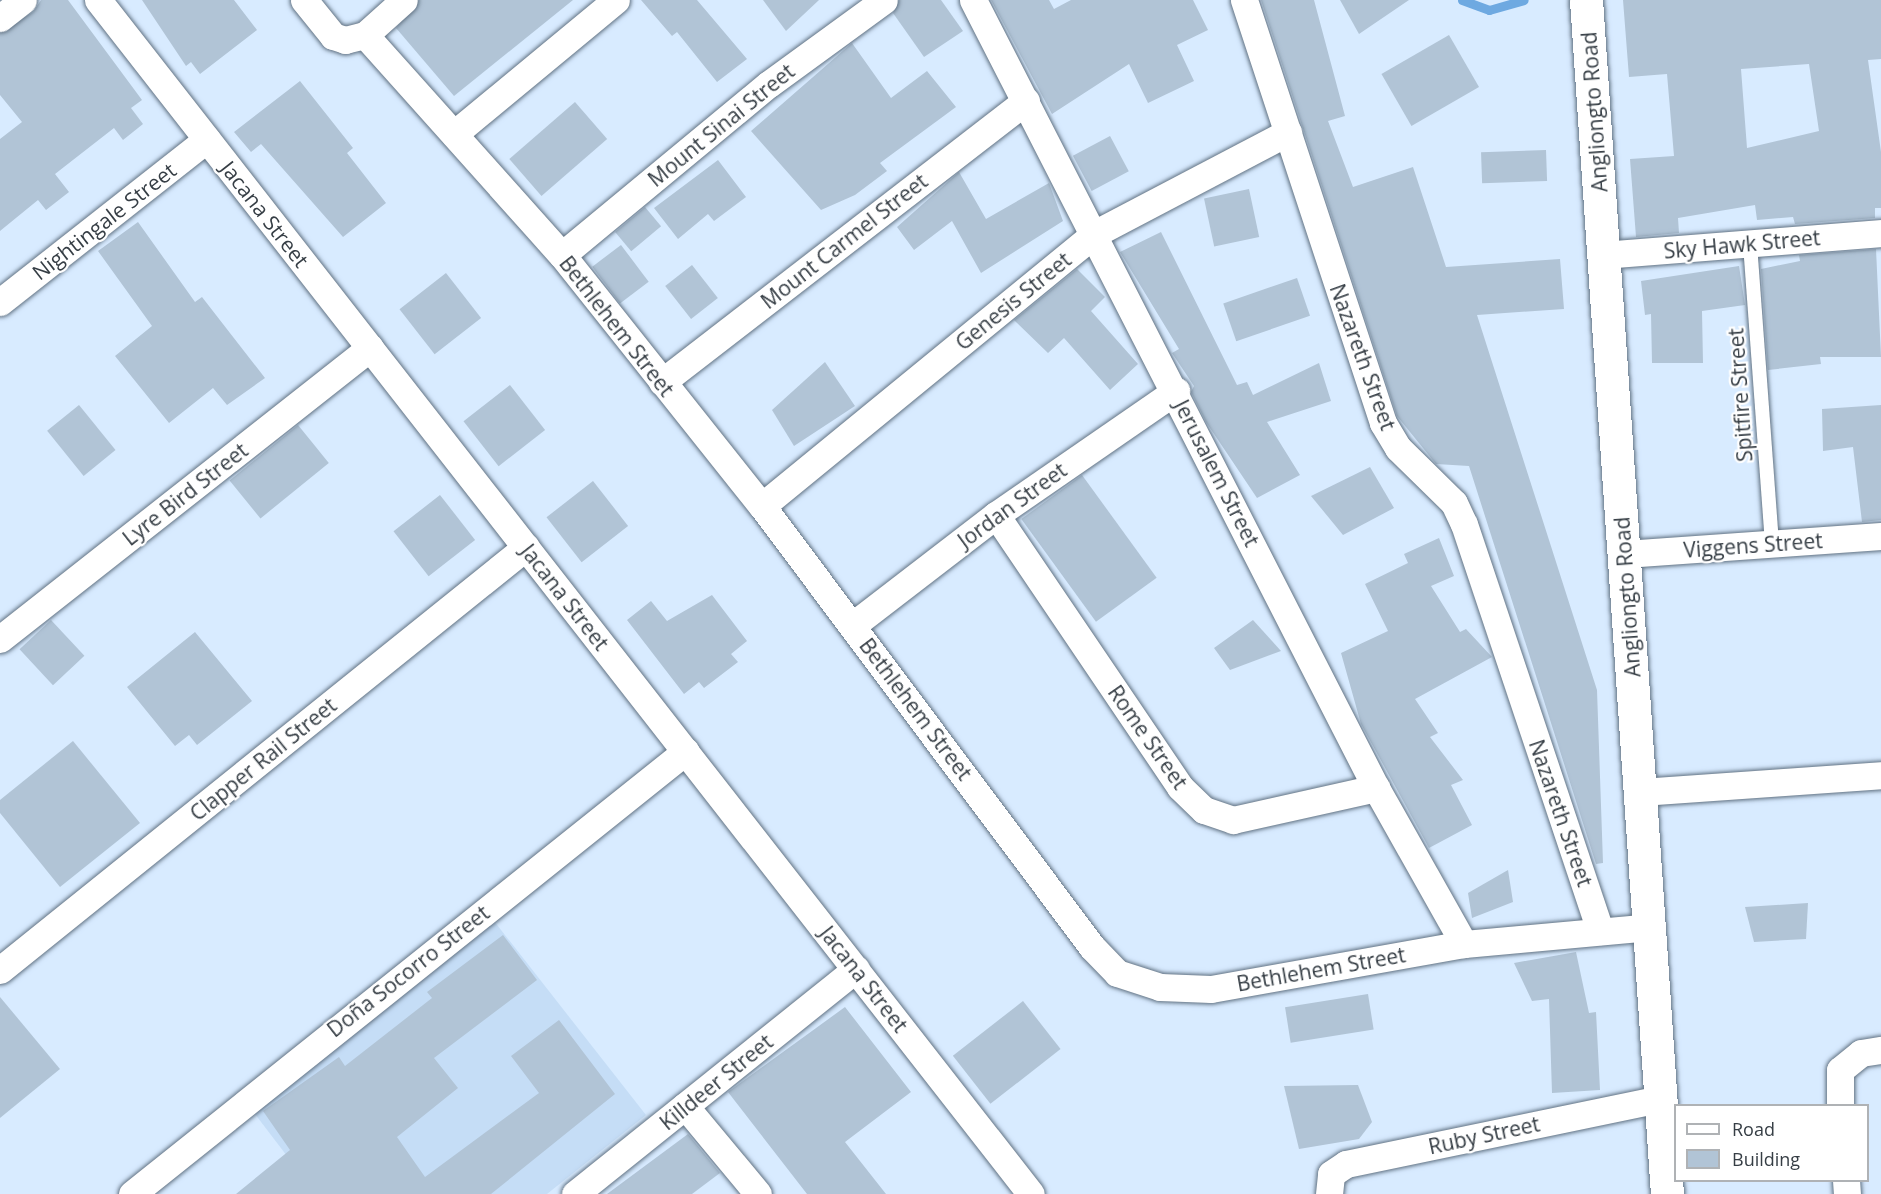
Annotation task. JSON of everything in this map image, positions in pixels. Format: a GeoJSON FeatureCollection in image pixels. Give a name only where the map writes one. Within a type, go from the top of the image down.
{"type":"FeatureCollection","features":[{"type":"Feature","properties":{"kind":"main road","name":"Angliongto Road"},"geometry":{"type":"LineString","coordinates":[[1586,0],[1667,1194]]}},
{"type":"Feature","properties":{"kind":"street"},"geometry":{"type":"LineString","coordinates":[[0,18],[23,0]]}},
{"type":"Feature","properties":{"kind":"street","name":"Jacana Street"},"geometry":{"type":"LineString","coordinates":[[98,0],[1031,1194]]}},
{"type":"Feature","properties":{"kind":"street"},"geometry":{"type":"LineString","coordinates":[[304,0],[333,36],[345,40],[364,34],[404,0]]}},
{"type":"Feature","properties":{"kind":"street"},"geometry":{"type":"LineString","coordinates":[[454,134],[616,0]]}},
{"type":"Feature","properties":{"kind":"street","name":"Mount Sinai Street"},"geometry":{"type":"LineString","coordinates":[[562,255],[769,84],[884,0]]}},
{"type":"Feature","properties":{"kind":"street","name":"Jerusalem Street"},"geometry":{"type":"LineString","coordinates":[[973,0],[1096,233],[1376,788],[1464,944]]}},
{"type":"Feature","properties":{"kind":"street","name":"Nazareth Street"},"geometry":{"type":"LineString","coordinates":[[1244,0],[1383,423],[1398,448],[1454,503],[1464,524],[1600,931]]}},
{"type":"Feature","properties":{"kind":"street","name":"Bethlehem Street"},"geometry":{"type":"LineString","coordinates":[[364,34],[562,255],[854,625],[1092,947],[1117,973],[1160,987],[1211,989],[1464,944],[1650,927]]}},
{"type":"Feature","properties":{"kind":"street","name":"Mount Carmel Street"},"geometry":{"type":"LineString","coordinates":[[662,382],[1026,101]]}},
{"type":"Feature","properties":{"kind":"street","name":"Genesis Street"},"geometry":{"type":"LineString","coordinates":[[762,506],[1096,233],[1288,132]]}},
{"type":"Feature","properties":{"kind":"street","name":"Nightingale Street"},"geometry":{"type":"LineString","coordinates":[[0,303],[207,139]]}},
{"type":"Feature","properties":{"kind":"street","name":"Sky Hawk Street"},"geometry":{"type":"LineString","coordinates":[[1604,255],[1881,233]]}},
{"type":"Feature","properties":{"kind":"street","name":"Lyre Bird Street"},"geometry":{"type":"LineString","coordinates":[[0,639],[370,348]]}},
{"type":"Feature","properties":{"kind":"street","name":"Jordan Street"},"geometry":{"type":"LineString","coordinates":[[854,625],[996,515],[1176,392]]}},
{"type":"Feature","properties":{"kind":"street","name":"Rome Street"},"geometry":{"type":"LineString","coordinates":[[996,515],[1180,787],[1204,810],[1233,820],[1376,788]]}},
{"type":"Feature","properties":{"kind":"street","name":"Viggens Street"},"geometry":{"type":"LineString","coordinates":[[1624,554],[1881,536]]}},
{"type":"Feature","properties":{"kind":"street","name":"Clapper Rail Street"},"geometry":{"type":"LineString","coordinates":[[0,970],[526,547]]}},
{"type":"Feature","properties":{"kind":"street","name":"Doña Socorro Street"},"geometry":{"type":"LineString","coordinates":[[132,1194],[686,751]]}},
{"type":"Feature","properties":{"kind":"street"},"geometry":{"type":"LineString","coordinates":[[1640,792],[1881,776]]}},
{"type":"Feature","properties":{"kind":"street","name":"Killdeer Street"},"geometry":{"type":"LineString","coordinates":[[575,1194],[856,969]]}},
{"type":"Feature","properties":{"kind":"street"},"geometry":{"type":"LineString","coordinates":[[1840,1104],[1840,1070],[1861,1053],[1881,1050]]}},
{"type":"Feature","properties":{"kind":"street","name":"Ruby Street"},"geometry":{"type":"LineString","coordinates":[[1329,1194],[1331,1174],[1346,1164],[1660,1099]]}},
{"type":"Feature","properties":{"kind":"street"},"geometry":{"type":"LineString","coordinates":[[685,1106],[758,1194]]}},
{"type":"Feature","properties":{"kind":"lane","name":"Spitfire Street"},"geometry":{"type":"LineString","coordinates":[[1750,244],[1772,543]]}},
{"type":"Feature","properties":{"kind":"shaded area"},"geometry":{"type":"Polygon","coordinates":[[[494,921],[646,1115],[547,1194],[316,1194],[252,1110],[494,921]]]}},
{"type":"Feature","properties":{"kind":"building"},"geometry":{"type":"Polygon","coordinates":[[[41,0],[68,0],[142,100],[131,108],[143,124],[123,140],[114,128],[55,174],[69,192],[46,210],[38,200],[0,231],[0,139],[22,122],[0,95],[0,33],[33,12],[41,0]]]}},
{"type":"Feature","properties":{"kind":"building"},"geometry":{"type":"Polygon","coordinates":[[[142,0],[234,0],[257,30],[200,74],[191,62],[186,66],[142,0]]]}},
{"type":"Feature","properties":{"kind":"building"},"geometry":{"type":"Polygon","coordinates":[[[419,0],[573,0],[454,96],[396,28],[419,0]]]}},
{"type":"Feature","properties":{"kind":"building"},"geometry":{"type":"Polygon","coordinates":[[[641,0],[697,0],[747,59],[717,82],[677,32],[672,36],[641,0]]]}},
{"type":"Feature","properties":{"kind":"building"},"geometry":{"type":"Polygon","coordinates":[[[763,0],[819,0],[786,31],[763,0]]]}},
{"type":"Feature","properties":{"kind":"building"},"geometry":{"type":"Polygon","coordinates":[[[899,0],[941,0],[963,31],[924,57],[893,13],[899,0]]]}},
{"type":"Feature","properties":{"kind":"building"},"geometry":{"type":"Polygon","coordinates":[[[991,0],[1049,0],[1054,9],[1071,0],[1193,0],[1208,30],[1177,45],[1194,81],[1148,103],[1129,64],[1052,114],[991,0]]]}},
{"type":"Feature","properties":{"kind":"building"},"geometry":{"type":"Polygon","coordinates":[[[1261,0],[1314,0],[1345,116],[1328,121],[1353,187],[1413,167],[1446,267],[1560,259],[1564,309],[1477,315],[1597,690],[1603,863],[1596,864],[1469,466],[1436,464],[1397,416],[1261,0]]]}},
{"type":"Feature","properties":{"kind":"building"},"geometry":{"type":"Polygon","coordinates":[[[1340,0],[1409,0],[1359,34],[1340,0]]]}},
{"type":"Feature","properties":{"kind":"building"},"geometry":{"type":"Polygon","coordinates":[[[1623,0],[1881,0],[1881,59],[1868,60],[1881,152],[1881,208],[1875,208],[1875,218],[1795,224],[1793,217],[1757,220],[1755,205],[1678,218],[1679,233],[1636,237],[1630,159],[1674,156],[1667,74],[1629,77],[1623,0]],[[1809,64],[1741,69],[1747,148],[1819,131],[1809,64]]]}},
{"type":"Feature","properties":{"kind":"building"},"geometry":{"type":"Polygon","coordinates":[[[1449,35],[1479,87],[1411,126],[1381,74],[1449,35]]]}},
{"type":"Feature","properties":{"kind":"building"},"geometry":{"type":"Polygon","coordinates":[[[852,43],[891,98],[927,71],[956,107],[880,163],[887,171],[855,195],[821,210],[751,131],[852,43]]]}},
{"type":"Feature","properties":{"kind":"building"},"geometry":{"type":"Polygon","coordinates":[[[300,81],[353,148],[347,153],[386,203],[343,237],[261,144],[251,152],[234,132],[300,81]]]}},
{"type":"Feature","properties":{"kind":"building"},"geometry":{"type":"Polygon","coordinates":[[[575,102],[607,139],[541,196],[509,159],[575,102]]]}},
{"type":"Feature","properties":{"kind":"building"},"geometry":{"type":"Polygon","coordinates":[[[1110,136],[1129,171],[1092,191],[1073,156],[1110,136]]]}},
{"type":"Feature","properties":{"kind":"building"},"geometry":{"type":"Polygon","coordinates":[[[1546,150],[1547,181],[1482,183],[1481,152],[1546,150]]]}},
{"type":"Feature","properties":{"kind":"building"},"geometry":{"type":"Polygon","coordinates":[[[718,160],[746,197],[714,221],[708,214],[678,239],[654,208],[718,160]]]}},
{"type":"Feature","properties":{"kind":"building"},"geometry":{"type":"Polygon","coordinates":[[[959,172],[986,219],[1049,183],[1063,221],[981,273],[952,221],[914,250],[897,227],[959,172]]]}},
{"type":"Feature","properties":{"kind":"building"},"geometry":{"type":"Polygon","coordinates":[[[1249,189],[1259,237],[1214,246],[1204,199],[1249,189]]]}},
{"type":"Feature","properties":{"kind":"building"},"geometry":{"type":"Polygon","coordinates":[[[645,207],[661,226],[631,251],[615,232],[645,207]]]}},
{"type":"Feature","properties":{"kind":"building"},"geometry":{"type":"Polygon","coordinates":[[[138,222],[195,302],[202,297],[265,378],[227,405],[213,388],[169,423],[115,356],[152,326],[98,251],[138,222]]]}},
{"type":"Feature","properties":{"kind":"building"},"geometry":{"type":"Polygon","coordinates":[[[1161,232],[1237,385],[1247,382],[1253,395],[1319,363],[1331,401],[1267,422],[1300,475],[1257,498],[1206,422],[1191,392],[1194,386],[1172,353],[1179,349],[1120,252],[1161,232]]]}},
{"type":"Feature","properties":{"kind":"building"},"geometry":{"type":"Polygon","coordinates":[[[621,245],[649,282],[620,303],[592,267],[621,245]]]}},
{"type":"Feature","properties":{"kind":"building"},"geometry":{"type":"Polygon","coordinates":[[[1876,249],[1881,357],[1820,357],[1821,364],[1768,370],[1761,269],[1800,261],[1799,255],[1876,249]]]}},
{"type":"Feature","properties":{"kind":"building"},"geometry":{"type":"Polygon","coordinates":[[[692,265],[718,298],[691,319],[665,286],[692,265]]]}},
{"type":"Feature","properties":{"kind":"building"},"geometry":{"type":"Polygon","coordinates":[[[1739,266],[1745,305],[1702,311],[1703,363],[1652,363],[1651,314],[1645,315],[1641,281],[1739,266]]]}},
{"type":"Feature","properties":{"kind":"building"},"geometry":{"type":"Polygon","coordinates":[[[1077,269],[1105,297],[1091,311],[1138,364],[1110,390],[1064,338],[1048,353],[1014,320],[1077,269]]]}},
{"type":"Feature","properties":{"kind":"building"},"geometry":{"type":"Polygon","coordinates":[[[446,273],[481,318],[435,354],[400,309],[446,273]]]}},
{"type":"Feature","properties":{"kind":"building"},"geometry":{"type":"Polygon","coordinates":[[[1297,278],[1310,316],[1236,341],[1223,303],[1297,278]]]}},
{"type":"Feature","properties":{"kind":"building"},"geometry":{"type":"Polygon","coordinates":[[[825,362],[855,406],[794,446],[772,410],[825,362]]]}},
{"type":"Feature","properties":{"kind":"building"},"geometry":{"type":"Polygon","coordinates":[[[510,385],[545,430],[499,466],[464,421],[510,385]]]}},
{"type":"Feature","properties":{"kind":"building"},"geometry":{"type":"Polygon","coordinates":[[[79,405],[116,450],[84,476],[47,431],[79,405]]]}},
{"type":"Feature","properties":{"kind":"building"},"geometry":{"type":"Polygon","coordinates":[[[1881,405],[1881,520],[1862,522],[1853,447],[1823,451],[1822,409],[1881,405]]]}},
{"type":"Feature","properties":{"kind":"building"},"geometry":{"type":"Polygon","coordinates":[[[298,425],[329,463],[260,518],[230,480],[298,425]]]}},
{"type":"Feature","properties":{"kind":"building"},"geometry":{"type":"Polygon","coordinates":[[[1370,467],[1394,508],[1343,535],[1311,496],[1370,467]]]}},
{"type":"Feature","properties":{"kind":"building"},"geometry":{"type":"Polygon","coordinates":[[[1082,475],[1157,578],[1096,622],[1021,519],[1082,475]]]}},
{"type":"Feature","properties":{"kind":"building"},"geometry":{"type":"Polygon","coordinates":[[[593,481],[628,526],[582,562],[547,517],[593,481]]]}},
{"type":"Feature","properties":{"kind":"building"},"geometry":{"type":"Polygon","coordinates":[[[440,495],[475,540],[429,576],[394,531],[440,495]]]}},
{"type":"Feature","properties":{"kind":"building"},"geometry":{"type":"Polygon","coordinates":[[[1439,538],[1454,576],[1431,586],[1460,632],[1466,629],[1492,657],[1415,699],[1438,733],[1430,737],[1463,780],[1451,785],[1472,825],[1429,848],[1361,724],[1341,653],[1388,631],[1365,584],[1408,563],[1404,554],[1439,538]]]}},
{"type":"Feature","properties":{"kind":"building"},"geometry":{"type":"Polygon","coordinates":[[[712,595],[747,641],[731,654],[738,662],[704,688],[699,682],[684,694],[627,620],[651,601],[667,621],[712,595]]]}},
{"type":"Feature","properties":{"kind":"building"},"geometry":{"type":"Polygon","coordinates":[[[51,620],[84,656],[53,685],[20,649],[51,620]]]}},
{"type":"Feature","properties":{"kind":"building"},"geometry":{"type":"Polygon","coordinates":[[[1253,620],[1281,651],[1230,670],[1214,648],[1253,620]]]}},
{"type":"Feature","properties":{"kind":"building"},"geometry":{"type":"Polygon","coordinates":[[[195,632],[252,701],[197,745],[189,735],[175,746],[127,687],[195,632]]]}},
{"type":"Feature","properties":{"kind":"building"},"geometry":{"type":"Polygon","coordinates":[[[73,741],[140,823],[60,887],[0,813],[0,800],[73,741]]]}},
{"type":"Feature","properties":{"kind":"building"},"geometry":{"type":"Polygon","coordinates":[[[1508,870],[1513,902],[1472,918],[1468,893],[1508,870]]]}},
{"type":"Feature","properties":{"kind":"building"},"geometry":{"type":"Polygon","coordinates":[[[1808,903],[1806,939],[1754,942],[1745,907],[1808,903]]]}},
{"type":"Feature","properties":{"kind":"building"},"geometry":{"type":"Polygon","coordinates":[[[503,935],[537,980],[434,1058],[458,1088],[397,1137],[425,1177],[539,1093],[511,1056],[559,1020],[615,1094],[491,1194],[236,1194],[290,1150],[263,1111],[339,1057],[345,1066],[432,998],[427,992],[503,935]]]}},
{"type":"Feature","properties":{"kind":"building"},"geometry":{"type":"Polygon","coordinates":[[[1576,952],[1589,1013],[1596,1012],[1600,1090],[1552,1093],[1549,999],[1532,1001],[1514,963],[1576,952]]]}},
{"type":"Feature","properties":{"kind":"building"},"geometry":{"type":"Polygon","coordinates":[[[1368,994],[1374,1030],[1291,1043],[1285,1007],[1368,994]]]}},
{"type":"Feature","properties":{"kind":"building"},"geometry":{"type":"Polygon","coordinates":[[[0,997],[60,1069],[0,1118],[0,997]]]}},
{"type":"Feature","properties":{"kind":"building"},"geometry":{"type":"Polygon","coordinates":[[[1023,1001],[1061,1049],[990,1104],[953,1056],[1023,1001]]]}},
{"type":"Feature","properties":{"kind":"building"},"geometry":{"type":"Polygon","coordinates":[[[845,1007],[911,1092],[845,1142],[886,1194],[807,1194],[728,1092],[845,1007]]]}},
{"type":"Feature","properties":{"kind":"building"},"geometry":{"type":"Polygon","coordinates":[[[1358,1085],[1372,1122],[1359,1139],[1299,1149],[1284,1086],[1358,1085]]]}},
{"type":"Feature","properties":{"kind":"building"},"geometry":{"type":"Polygon","coordinates":[[[688,1134],[720,1173],[692,1194],[607,1194],[688,1134]]]}},
{"type":"Feature","properties":{"kind":"waterway"},"geometry":{"type":"LineString","coordinates":[[1462,0],[1489,10],[1524,0]]}}]}
